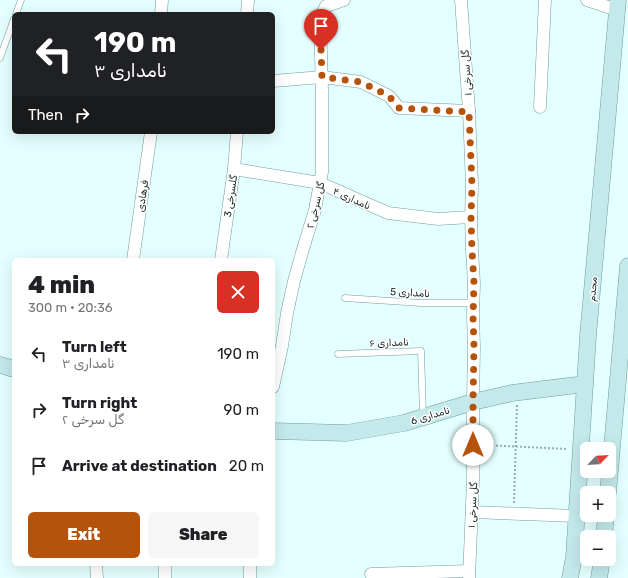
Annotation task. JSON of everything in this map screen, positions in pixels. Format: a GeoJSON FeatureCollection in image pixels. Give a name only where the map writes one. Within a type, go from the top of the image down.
{"type":"FeatureCollection","features":[{"type":"Feature","properties":{"kind":"street"},"geometry":{"type":"LineString","coordinates":[[161,12],[162,0]]}},
{"type":"Feature","properties":{"kind":"street"},"geometry":{"type":"LineString","coordinates":[[247,12],[248,0]]}},
{"type":"Feature","properties":{"kind":"street","name":"گل سرخی ۲"},"geometry":{"type":"LineString","coordinates":[[275,378],[294,281],[315,210],[322,172],[322,77],[320,18],[326,6],[344,0]]}},
{"type":"Feature","properties":{"kind":"street","name":"گل سرخی ۱"},"geometry":{"type":"LineString","coordinates":[[461,0],[469,112],[474,283],[473,480],[469,574]]}},
{"type":"Feature","properties":{"kind":"street"},"geometry":{"type":"LineString","coordinates":[[540,107],[546,0]]}},
{"type":"Feature","properties":{"kind":"street"},"geometry":{"type":"LineString","coordinates":[[587,0],[618,5]]}},
{"type":"Feature","properties":{"kind":"street","name":"مجدم"},"geometry":{"type":"LineString","coordinates":[[581,442],[589,320],[618,5]]}},
{"type":"Feature","properties":{"kind":"street"},"geometry":{"type":"LineString","coordinates":[[275,81],[322,77],[361,82],[389,96],[399,108],[469,112]]}},
{"type":"Feature","properties":{"kind":"street","name":"فرهادی"},"geometry":{"type":"LineString","coordinates":[[133,258],[151,134]]}},
{"type":"Feature","properties":{"kind":"street","name":"گلسرخی 3"},"geometry":{"type":"LineString","coordinates":[[221,258],[234,169],[237,134]]}},
{"type":"Feature","properties":{"kind":"street","name":"نامداری ۴"},"geometry":{"type":"LineString","coordinates":[[234,169],[320,183],[388,214],[438,219],[471,217]]}},
{"type":"Feature","properties":{"kind":"street"},"geometry":{"type":"LineString","coordinates":[[609,486],[628,266]]}},
{"type":"Feature","properties":{"kind":"street"},"geometry":{"type":"LineString","coordinates":[[0,365],[12,368]]}},
{"type":"Feature","properties":{"kind":"street","name":"نامداری 6"},"geometry":{"type":"LineString","coordinates":[[275,431],[347,433],[404,423],[473,402],[518,392],[585,384]]}},
{"type":"Feature","properties":{"kind":"street","name":"مجدم"},"geometry":{"type":"LineString","coordinates":[[570,578],[574,557],[580,466]]}},
{"type":"Feature","properties":{"kind":"street"},"geometry":{"type":"LineString","coordinates":[[472,512],[577,516]]}},
{"type":"Feature","properties":{"kind":"street"},"geometry":{"type":"LineString","coordinates":[[96,566],[97,578]]}},
{"type":"Feature","properties":{"kind":"street"},"geometry":{"type":"LineString","coordinates":[[165,566],[165,578]]}},
{"type":"Feature","properties":{"kind":"street"},"geometry":{"type":"LineString","coordinates":[[250,566],[250,578]]}},
{"type":"Feature","properties":{"kind":"street"},"geometry":{"type":"LineString","coordinates":[[599,578],[601,566]]}},
{"type":"Feature","properties":{"kind":"street"},"geometry":{"type":"LineString","coordinates":[[371,574],[469,574]]}},
{"type":"Feature","properties":{"kind":"lane"},"geometry":{"type":"LineString","coordinates":[[17,12],[21,0]]}},
{"type":"Feature","properties":{"kind":"lane"},"geometry":{"type":"LineString","coordinates":[[0,58],[12,25]]}},
{"type":"Feature","properties":{"kind":"lane","name":"نامداری 5"},"geometry":{"type":"LineString","coordinates":[[345,298],[421,304],[473,303]]}},
{"type":"Feature","properties":{"kind":"lane","name":"نامداری ۶"},"geometry":{"type":"LineString","coordinates":[[338,354],[421,351],[423,417]]}},
{"type":"Feature","properties":{"kind":"path"},"geometry":{"type":"LineString","coordinates":[[514,514],[518,392]]}},
{"type":"Feature","properties":{"kind":"path"},"geometry":{"type":"LineString","coordinates":[[473,445],[580,449]]}},
{"type":"Feature","properties":{"kind":"route"},"geometry":{"type":"LineString","coordinates":[[321,50],[322,77],[361,82],[389,96],[399,108],[469,112],[474,283],[473,445]]}}]}
